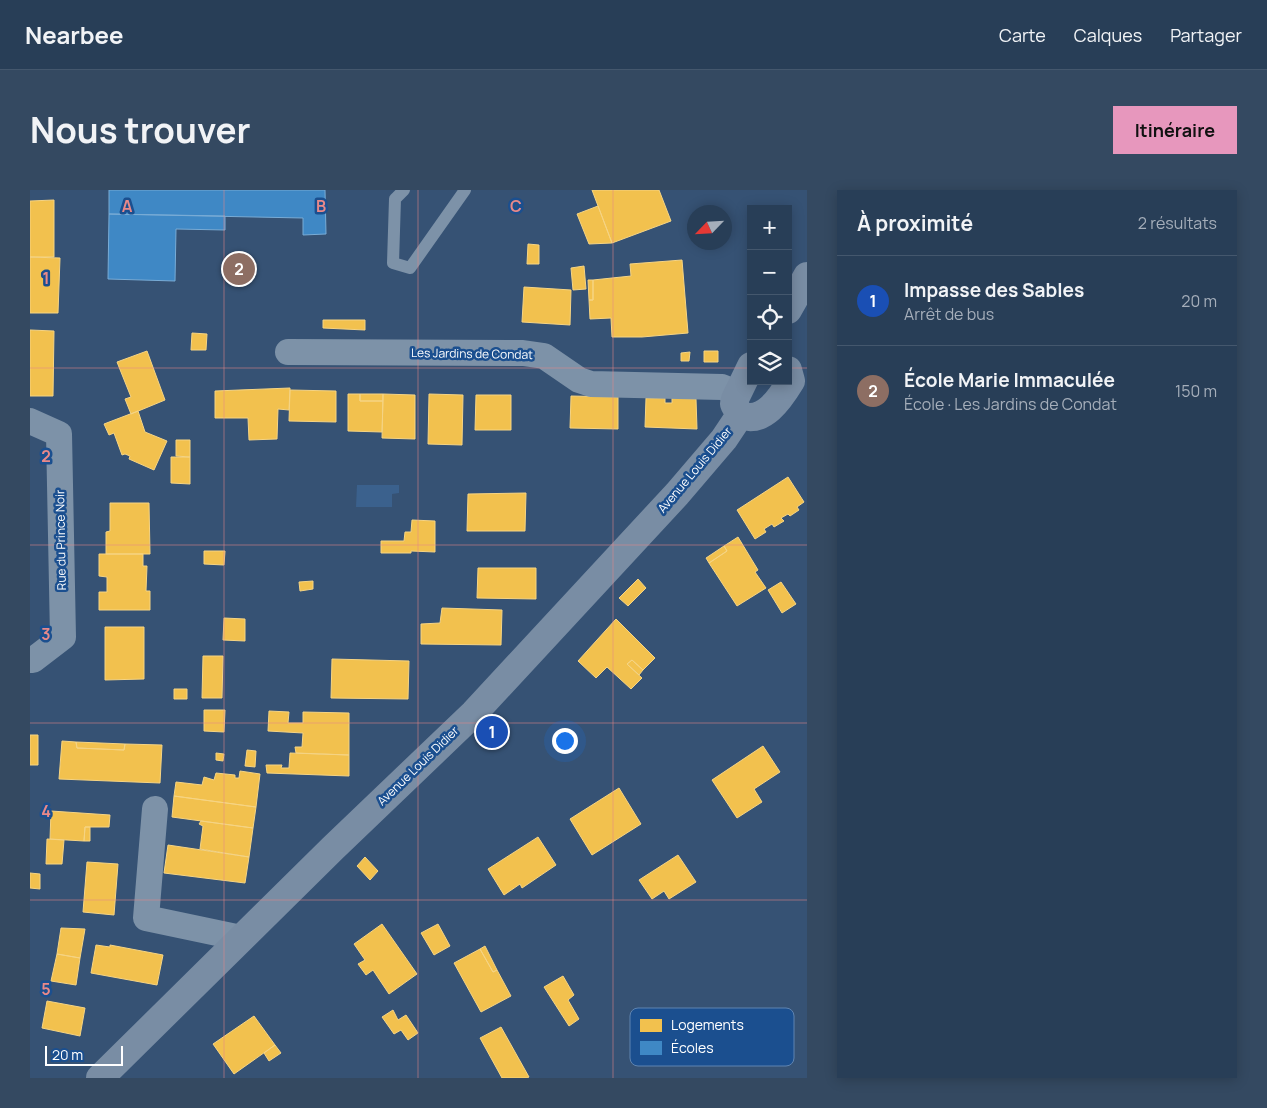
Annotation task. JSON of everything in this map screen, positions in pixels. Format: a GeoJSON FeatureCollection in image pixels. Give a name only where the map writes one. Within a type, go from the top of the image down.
{"type":"FeatureCollection","features":[{"type":"Feature","properties":{"kind":"main road"},"geometry":{"type":"LineString","coordinates":[[792,303],[807,276]]}},
{"type":"Feature","properties":{"kind":"main road","name":"Avenue Louis Didier"},"geometry":{"type":"LineString","coordinates":[[738,404],[747,418],[755,418],[765,412],[780,398],[791,381],[795,367]]}},
{"type":"Feature","properties":{"kind":"main road","name":"Avenue Louis Didier"},"geometry":{"type":"LineString","coordinates":[[100,1078],[474,713],[677,494],[724,439],[747,378]]}},
{"type":"Feature","properties":{"kind":"street","name":"Les Jardins de Condat"},"geometry":{"type":"LineString","coordinates":[[288,352],[523,353],[544,356],[579,380],[591,384],[722,387],[738,404]]}},
{"type":"Feature","properties":{"kind":"street","name":"Rue du Prince Noir"},"geometry":{"type":"LineString","coordinates":[[30,421],[59,434],[63,637],[33,660],[30,660]]}},
{"type":"Feature","properties":{"kind":"street"},"geometry":{"type":"LineString","coordinates":[[155,809],[146,918],[242,938]]}},
{"type":"Feature","properties":{"kind":"lane"},"geometry":{"type":"LineString","coordinates":[[404,190],[395,199],[393,263],[410,268],[465,190]]}},
{"type":"Feature","properties":{"kind":"water"},"geometry":{"type":"Polygon","coordinates":[[[357,485],[399,485],[399,493],[392,494],[392,507],[356,507],[357,485]]]}},
{"type":"Feature","properties":{"kind":"building: Logements"},"geometry":{"type":"Polygon","coordinates":[[[592,190],[659,190],[671,221],[612,243],[592,190]]]}},
{"type":"Feature","properties":{"kind":"building: Logements"},"geometry":{"type":"Polygon","coordinates":[[[54,200],[54,257],[30,257],[30,201],[54,200]]]}},
{"type":"Feature","properties":{"kind":"building: Logements"},"geometry":{"type":"Polygon","coordinates":[[[598,206],[612,243],[589,244],[577,214],[598,206]]]}},
{"type":"Feature","properties":{"kind":"building: Logements"},"geometry":{"type":"Polygon","coordinates":[[[528,244],[539,245],[539,264],[527,264],[528,244]]]}},
{"type":"Feature","properties":{"kind":"building: Logements"},"geometry":{"type":"Polygon","coordinates":[[[30,257],[60,258],[58,313],[30,313],[30,257]]]}},
{"type":"Feature","properties":{"kind":"building: Logements"},"geometry":{"type":"Polygon","coordinates":[[[682,260],[688,333],[642,337],[612,337],[611,318],[590,319],[589,300],[593,300],[593,280],[631,276],[630,264],[682,260]]]}},
{"type":"Feature","properties":{"kind":"building: Logements"},"geometry":{"type":"Polygon","coordinates":[[[584,266],[586,289],[573,290],[571,268],[584,266]]]}},
{"type":"Feature","properties":{"kind":"building: Logements"},"geometry":{"type":"Polygon","coordinates":[[[588,280],[593,280],[593,300],[589,300],[588,280]]]}},
{"type":"Feature","properties":{"kind":"building: Logements"},"geometry":{"type":"Polygon","coordinates":[[[524,287],[571,290],[570,325],[522,322],[524,287]]]}},
{"type":"Feature","properties":{"kind":"building: Logements"},"geometry":{"type":"Polygon","coordinates":[[[323,320],[365,320],[365,330],[323,328],[323,320]]]}},
{"type":"Feature","properties":{"kind":"building: Logements"},"geometry":{"type":"Polygon","coordinates":[[[30,330],[54,331],[53,396],[30,396],[30,330]]]}},
{"type":"Feature","properties":{"kind":"building: Logements"},"geometry":{"type":"Polygon","coordinates":[[[192,333],[207,334],[206,350],[191,350],[192,333]]]}},
{"type":"Feature","properties":{"kind":"building: Logements"},"geometry":{"type":"Polygon","coordinates":[[[147,351],[165,400],[131,414],[125,399],[131,397],[117,362],[147,351]]]}},
{"type":"Feature","properties":{"kind":"building: Logements"},"geometry":{"type":"Polygon","coordinates":[[[704,351],[718,351],[718,362],[704,362],[704,351]]]}},
{"type":"Feature","properties":{"kind":"building: Logements"},"geometry":{"type":"Polygon","coordinates":[[[690,352],[689,361],[681,361],[681,353],[690,352]]]}},
{"type":"Feature","properties":{"kind":"building: Logements"},"geometry":{"type":"Polygon","coordinates":[[[290,388],[289,410],[278,409],[277,439],[249,440],[248,418],[215,418],[215,391],[290,388]]]}},
{"type":"Feature","properties":{"kind":"building: Logements"},"geometry":{"type":"Polygon","coordinates":[[[290,390],[336,391],[336,422],[289,421],[290,390]]]}},
{"type":"Feature","properties":{"kind":"building: Logements"},"geometry":{"type":"Polygon","coordinates":[[[348,394],[360,394],[360,401],[383,401],[382,432],[348,431],[348,394]]]}},
{"type":"Feature","properties":{"kind":"building: Logements"},"geometry":{"type":"Polygon","coordinates":[[[360,394],[383,394],[383,401],[360,401],[360,394]]]}},
{"type":"Feature","properties":{"kind":"building: Logements"},"geometry":{"type":"Polygon","coordinates":[[[383,394],[415,395],[415,439],[382,438],[383,394]]]}},
{"type":"Feature","properties":{"kind":"building: Logements"},"geometry":{"type":"Polygon","coordinates":[[[429,394],[463,395],[462,445],[428,444],[429,394]]]}},
{"type":"Feature","properties":{"kind":"building: Logements"},"geometry":{"type":"Polygon","coordinates":[[[476,395],[511,395],[511,430],[475,430],[476,395]]]}},
{"type":"Feature","properties":{"kind":"building: Logements"},"geometry":{"type":"Polygon","coordinates":[[[571,396],[618,397],[618,429],[570,428],[571,396]]]}},
{"type":"Feature","properties":{"kind":"building: Logements"},"geometry":{"type":"Polygon","coordinates":[[[646,398],[665,398],[665,403],[672,403],[672,398],[696,399],[697,429],[645,427],[646,398]]]}},
{"type":"Feature","properties":{"kind":"building: Logements"},"geometry":{"type":"Polygon","coordinates":[[[138,411],[145,432],[167,441],[154,470],[129,459],[130,456],[122,455],[114,433],[109,435],[104,424],[138,411]]]}},
{"type":"Feature","properties":{"kind":"building: Logements"},"geometry":{"type":"Polygon","coordinates":[[[176,440],[190,440],[190,457],[176,456],[176,440]]]}},
{"type":"Feature","properties":{"kind":"building: Logements"},"geometry":{"type":"Polygon","coordinates":[[[171,457],[190,457],[190,484],[171,483],[171,457]]]}},
{"type":"Feature","properties":{"kind":"building: Logements"},"geometry":{"type":"Polygon","coordinates":[[[788,477],[804,502],[797,507],[799,510],[790,516],[788,514],[781,518],[784,521],[774,527],[772,524],[764,529],[766,532],[755,539],[737,510],[788,477]]]}},
{"type":"Feature","properties":{"kind":"building: Logements"},"geometry":{"type":"Polygon","coordinates":[[[526,493],[525,531],[467,531],[468,494],[526,493]]]}},
{"type":"Feature","properties":{"kind":"building: Logements"},"geometry":{"type":"Polygon","coordinates":[[[110,503],[149,503],[150,554],[106,554],[106,532],[110,531],[110,503]]]}},
{"type":"Feature","properties":{"kind":"building: Logements"},"geometry":{"type":"Polygon","coordinates":[[[412,520],[435,521],[435,552],[381,553],[381,541],[404,541],[405,532],[411,532],[412,520]]]}},
{"type":"Feature","properties":{"kind":"building: Logements"},"geometry":{"type":"Polygon","coordinates":[[[738,537],[758,570],[755,572],[766,588],[737,606],[709,563],[727,551],[724,546],[738,537]]]}},
{"type":"Feature","properties":{"kind":"building: Logements"},"geometry":{"type":"Polygon","coordinates":[[[724,546],[727,551],[709,563],[706,558],[724,546]]]}},
{"type":"Feature","properties":{"kind":"building: Logements"},"geometry":{"type":"Polygon","coordinates":[[[204,551],[225,551],[224,565],[204,564],[204,551]]]}},
{"type":"Feature","properties":{"kind":"building: Logements"},"geometry":{"type":"Polygon","coordinates":[[[99,554],[143,554],[143,566],[147,566],[146,591],[150,591],[150,610],[99,610],[99,592],[107,592],[107,577],[99,576],[99,554]]]}},
{"type":"Feature","properties":{"kind":"building: Logements"},"geometry":{"type":"Polygon","coordinates":[[[478,568],[536,568],[536,599],[477,598],[478,568]]]}},
{"type":"Feature","properties":{"kind":"building: Logements"},"geometry":{"type":"Polygon","coordinates":[[[638,579],[646,588],[628,606],[619,598],[638,579]]]}},
{"type":"Feature","properties":{"kind":"building: Logements"},"geometry":{"type":"Polygon","coordinates":[[[313,581],[313,589],[300,591],[299,582],[313,581]]]}},
{"type":"Feature","properties":{"kind":"building: Logements"},"geometry":{"type":"Polygon","coordinates":[[[781,582],[796,604],[782,613],[768,590],[781,582]]]}},
{"type":"Feature","properties":{"kind":"building: Logements"},"geometry":{"type":"Polygon","coordinates":[[[442,608],[502,610],[501,645],[421,644],[421,624],[440,623],[442,608]]]}},
{"type":"Feature","properties":{"kind":"building: Logements"},"geometry":{"type":"Polygon","coordinates":[[[224,618],[245,619],[245,641],[223,640],[224,618]]]}},
{"type":"Feature","properties":{"kind":"building: Logements"},"geometry":{"type":"Polygon","coordinates":[[[616,619],[655,658],[643,670],[632,660],[627,664],[642,678],[631,689],[607,667],[596,678],[578,661],[616,619]]]}},
{"type":"Feature","properties":{"kind":"building: Logements"},"geometry":{"type":"Polygon","coordinates":[[[105,627],[144,627],[144,679],[105,680],[105,627]]]}},
{"type":"Feature","properties":{"kind":"building: Logements"},"geometry":{"type":"Polygon","coordinates":[[[203,656],[223,656],[222,698],[202,698],[203,656]]]}},
{"type":"Feature","properties":{"kind":"building: Logements"},"geometry":{"type":"Polygon","coordinates":[[[332,659],[409,661],[408,699],[331,698],[332,659]]]}},
{"type":"Feature","properties":{"kind":"building: Logements"},"geometry":{"type":"Polygon","coordinates":[[[632,660],[643,670],[639,675],[627,664],[632,660]]]}},
{"type":"Feature","properties":{"kind":"building: Logements"},"geometry":{"type":"Polygon","coordinates":[[[174,689],[187,689],[187,699],[174,699],[174,689]]]}},
{"type":"Feature","properties":{"kind":"building: Logements"},"geometry":{"type":"Polygon","coordinates":[[[204,710],[225,710],[224,732],[204,731],[204,710]]]}},
{"type":"Feature","properties":{"kind":"building: Logements"},"geometry":{"type":"Polygon","coordinates":[[[269,711],[289,712],[288,723],[303,723],[303,712],[349,713],[349,755],[296,753],[295,747],[302,747],[303,733],[268,731],[269,711]]]}},
{"type":"Feature","properties":{"kind":"building: Logements"},"geometry":{"type":"Polygon","coordinates":[[[30,735],[38,735],[38,765],[30,765],[30,735]]]}},
{"type":"Feature","properties":{"kind":"building: Logements"},"geometry":{"type":"Polygon","coordinates":[[[62,741],[76,742],[77,748],[124,750],[125,744],[162,745],[160,783],[59,779],[62,741]]]}},
{"type":"Feature","properties":{"kind":"building: Logements"},"geometry":{"type":"Polygon","coordinates":[[[76,742],[125,744],[124,750],[77,748],[76,742]]]}},
{"type":"Feature","properties":{"kind":"building: Logements"},"geometry":{"type":"Polygon","coordinates":[[[763,746],[780,772],[754,789],[762,802],[737,818],[712,780],[763,746]]]}},
{"type":"Feature","properties":{"kind":"building: Logements"},"geometry":{"type":"Polygon","coordinates":[[[247,750],[256,751],[255,767],[245,766],[247,750]]]}},
{"type":"Feature","properties":{"kind":"building: Logements"},"geometry":{"type":"Polygon","coordinates":[[[216,753],[224,754],[223,761],[216,760],[216,753]]]}},
{"type":"Feature","properties":{"kind":"building: Logements"},"geometry":{"type":"Polygon","coordinates":[[[290,753],[349,755],[349,776],[267,773],[266,765],[282,765],[281,768],[289,768],[290,753]]]}},
{"type":"Feature","properties":{"kind":"building: Logements"},"geometry":{"type":"Polygon","coordinates":[[[240,771],[260,774],[256,807],[174,796],[176,782],[202,785],[204,777],[214,780],[216,773],[235,775],[235,778],[239,778],[240,771]]]}},
{"type":"Feature","properties":{"kind":"building: Logements"},"geometry":{"type":"Polygon","coordinates":[[[619,788],[641,824],[592,855],[570,819],[619,788]]]}},
{"type":"Feature","properties":{"kind":"building: Logements"},"geometry":{"type":"Polygon","coordinates":[[[174,796],[256,807],[253,828],[172,817],[174,796]]]}},
{"type":"Feature","properties":{"kind":"building: Logements"},"geometry":{"type":"Polygon","coordinates":[[[51,811],[110,815],[109,827],[85,827],[84,841],[50,839],[51,811]]]}},
{"type":"Feature","properties":{"kind":"building: Logements"},"geometry":{"type":"Polygon","coordinates":[[[201,821],[253,828],[249,857],[200,849],[203,826],[199,824],[201,821]]]}},
{"type":"Feature","properties":{"kind":"building: Logements"},"geometry":{"type":"Polygon","coordinates":[[[85,827],[90,827],[90,841],[84,841],[85,827]]]}},
{"type":"Feature","properties":{"kind":"building: Logements"},"geometry":{"type":"Polygon","coordinates":[[[538,837],[556,865],[522,888],[520,884],[504,895],[488,869],[538,837]]]}},
{"type":"Feature","properties":{"kind":"building: Logements"},"geometry":{"type":"Polygon","coordinates":[[[47,839],[64,840],[62,864],[46,864],[47,839]]]}},
{"type":"Feature","properties":{"kind":"building: Logements"},"geometry":{"type":"Polygon","coordinates":[[[168,845],[249,857],[245,883],[164,873],[168,845]]]}},
{"type":"Feature","properties":{"kind":"building: Logements"},"geometry":{"type":"Polygon","coordinates":[[[678,855],[696,882],[669,899],[664,891],[652,899],[639,880],[678,855]]]}},
{"type":"Feature","properties":{"kind":"building: Logements"},"geometry":{"type":"Polygon","coordinates":[[[365,857],[378,871],[370,880],[357,866],[365,857]]]}},
{"type":"Feature","properties":{"kind":"building: Logements"},"geometry":{"type":"Polygon","coordinates":[[[87,862],[118,864],[114,915],[83,912],[87,862]]]}},
{"type":"Feature","properties":{"kind":"building: Logements"},"geometry":{"type":"Polygon","coordinates":[[[30,873],[40,874],[40,889],[30,888],[30,873]]]}},
{"type":"Feature","properties":{"kind":"building: Logements"},"geometry":{"type":"Polygon","coordinates":[[[382,924],[417,974],[389,994],[373,970],[366,975],[358,964],[365,960],[354,944],[382,924]]]}},
{"type":"Feature","properties":{"kind":"building: Logements"},"geometry":{"type":"Polygon","coordinates":[[[438,924],[450,946],[434,955],[421,933],[438,924]]]}},
{"type":"Feature","properties":{"kind":"building: Logements"},"geometry":{"type":"Polygon","coordinates":[[[61,928],[85,929],[80,958],[57,954],[61,928]]]}},
{"type":"Feature","properties":{"kind":"building: Logements"},"geometry":{"type":"Polygon","coordinates":[[[96,945],[110,947],[110,945],[163,955],[157,985],[91,973],[96,945]]]}},
{"type":"Feature","properties":{"kind":"building: Logements"},"geometry":{"type":"Polygon","coordinates":[[[485,946],[497,970],[493,972],[480,949],[485,946]]]}},
{"type":"Feature","properties":{"kind":"building: Logements"},"geometry":{"type":"Polygon","coordinates":[[[480,949],[493,972],[497,970],[511,996],[481,1012],[454,963],[480,949]]]}},
{"type":"Feature","properties":{"kind":"building: Logements"},"geometry":{"type":"Polygon","coordinates":[[[57,954],[80,958],[76,985],[51,981],[57,954]]]}},
{"type":"Feature","properties":{"kind":"building: Logements"},"geometry":{"type":"Polygon","coordinates":[[[563,976],[574,995],[568,1000],[579,1019],[569,1026],[544,987],[563,976]]]}},
{"type":"Feature","properties":{"kind":"building: Logements"},"geometry":{"type":"Polygon","coordinates":[[[47,1001],[85,1008],[80,1036],[42,1028],[47,1001]]]}},
{"type":"Feature","properties":{"kind":"building: Logements"},"geometry":{"type":"Polygon","coordinates":[[[393,1010],[398,1020],[406,1015],[418,1033],[408,1040],[401,1030],[394,1034],[382,1017],[393,1010]]]}},
{"type":"Feature","properties":{"kind":"building: Logements"},"geometry":{"type":"Polygon","coordinates":[[[254,1016],[275,1045],[234,1074],[213,1044],[254,1016]]]}},
{"type":"Feature","properties":{"kind":"building: Logements"},"geometry":{"type":"Polygon","coordinates":[[[501,1027],[529,1077],[502,1078],[480,1038],[501,1027]]]}},
{"type":"Feature","properties":{"kind":"building: Logements"},"geometry":{"type":"Polygon","coordinates":[[[275,1045],[281,1053],[269,1061],[264,1053],[275,1045]]]}},
{"type":"Feature","properties":{"kind":"building: Écoles"},"geometry":{"type":"Polygon","coordinates":[[[109,190],[325,190],[326,234],[303,235],[303,218],[109,214],[109,190]]]}},
{"type":"Feature","properties":{"kind":"building: Écoles"},"geometry":{"type":"Polygon","coordinates":[[[109,214],[225,216],[225,230],[176,229],[175,281],[108,279],[109,214]]]}},
{"type":"Feature","properties":{"kind":"place","name":"École Marie Immaculée"},"geometry":{"type":"Point","coordinates":[239,269]}},
{"type":"Feature","properties":{"kind":"place","name":"Impasse des Sables"},"geometry":{"type":"Point","coordinates":[492,732]}}]}
